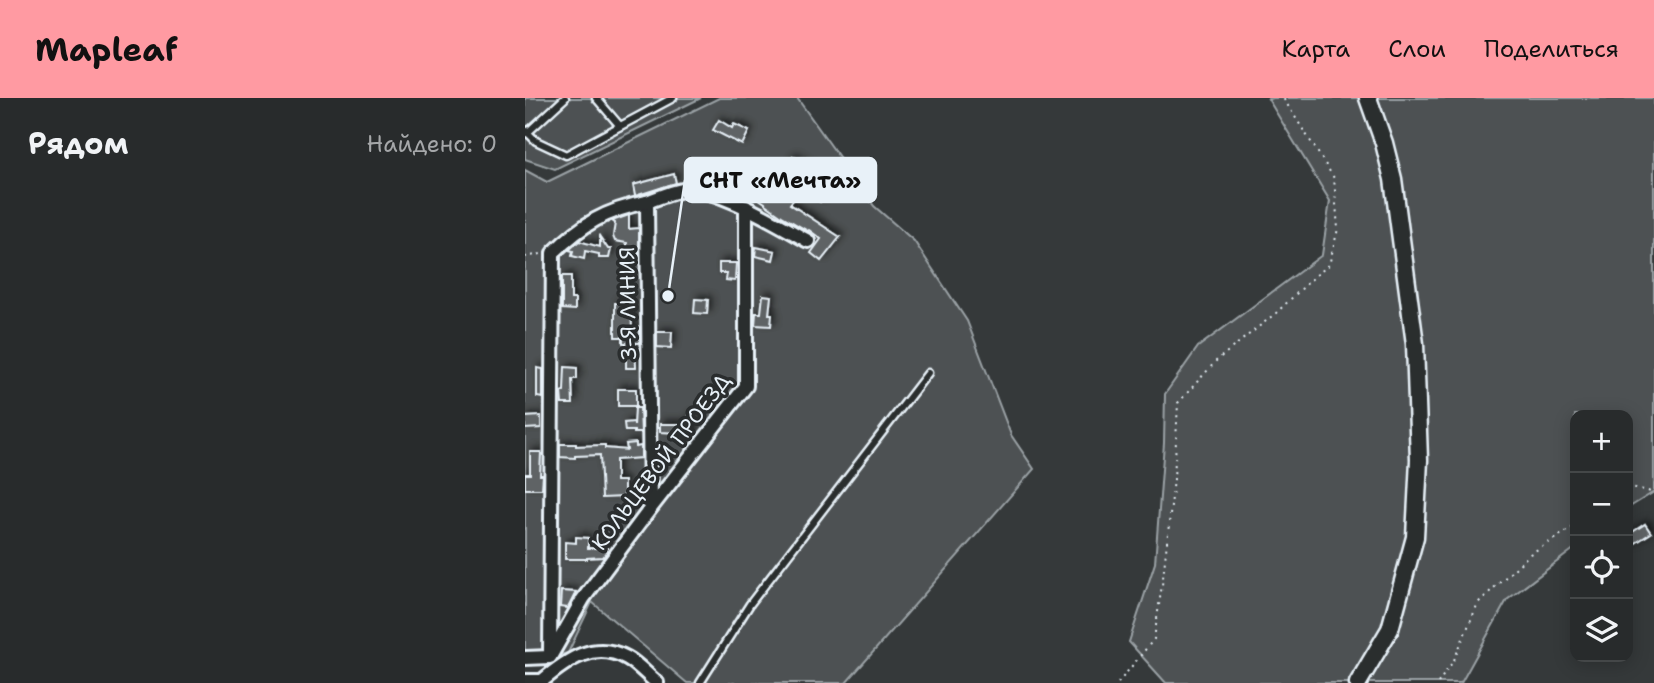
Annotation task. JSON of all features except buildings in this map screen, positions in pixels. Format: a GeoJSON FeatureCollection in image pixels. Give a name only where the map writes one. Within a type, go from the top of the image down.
{"type":"FeatureCollection","features":[{"type":"Feature","properties":{"kind":"street"},"geometry":{"type":"LineString","coordinates":[[1358,683],[1390,629],[1415,537],[1419,460],[1415,344],[1393,179],[1368,98]]}},
{"type":"Feature","properties":{"kind":"street"},"geometry":{"type":"LineString","coordinates":[[525,659],[550,657],[553,253],[580,228],[600,217],[621,207],[647,202],[684,189],[700,190],[746,207],[808,240]]}},
{"type":"Feature","properties":{"kind":"street","name":"3-Я ЛИНИЯ"},"geometry":{"type":"LineString","coordinates":[[647,202],[650,509]]}},
{"type":"Feature","properties":{"kind":"street","name":"КОЛЬЦЕВОЙ ПРОЕЗД"},"geometry":{"type":"LineString","coordinates":[[550,657],[583,599],[746,386],[746,207]]}},
{"type":"Feature","properties":{"kind":"street"},"geometry":{"type":"LineString","coordinates":[[525,681],[542,681],[560,666],[587,652],[607,650],[627,659],[657,683]]}},
{"type":"Feature","properties":{"kind":"lane"},"geometry":{"type":"LineString","coordinates":[[565,98],[526,131],[535,141],[566,155],[673,98]]}},
{"type":"Feature","properties":{"kind":"lane"},"geometry":{"type":"LineString","coordinates":[[596,98],[621,126]]}},
{"type":"Feature","properties":{"kind":"lane"},"geometry":{"type":"LineString","coordinates":[[700,683],[750,604],[928,373]]}},
{"type":"Feature","properties":{"kind":"path"},"geometry":{"type":"LineString","coordinates":[[1118,683],[1154,639],[1174,479],[1178,403],[1217,360],[1276,313],[1329,265],[1338,229],[1334,178],[1283,98]]}},
{"type":"Feature","properties":{"kind":"path"},"geometry":{"type":"LineString","coordinates":[[525,257],[553,253]]}},
{"type":"Feature","properties":{"kind":"path"},"geometry":{"type":"LineString","coordinates":[[1633,487],[1654,494]]}},
{"type":"Feature","properties":{"kind":"path"},"geometry":{"type":"LineString","coordinates":[[1438,683],[1454,660],[1478,603],[1530,554],[1570,529]]}},
{"type":"Feature","properties":{"kind":"shaded area"},"geometry":{"type":"Polygon","coordinates":[[[525,98],[701,98],[555,169],[525,159],[525,98]]]}},
{"type":"Feature","properties":{"kind":"shaded area"},"geometry":{"type":"Polygon","coordinates":[[[719,98],[797,98],[874,206],[914,241],[967,321],[1011,435],[1034,469],[846,683],[687,683],[592,602],[568,653],[525,658],[525,170],[547,182],[719,98]]]}},
{"type":"Feature","properties":{"kind":"shaded area"},"geometry":{"type":"Polygon","coordinates":[[[1654,98],[1654,492],[1633,505],[1633,410],[1570,410],[1570,552],[1507,600],[1461,683],[1166,683],[1129,642],[1155,563],[1165,394],[1198,347],[1322,255],[1330,201],[1268,99],[1654,98]]]}},
{"type":"Feature","properties":{"kind":"place","name":"СНТ «Мечта»"},"geometry":{"type":"Point","coordinates":[668,296]}}]}
